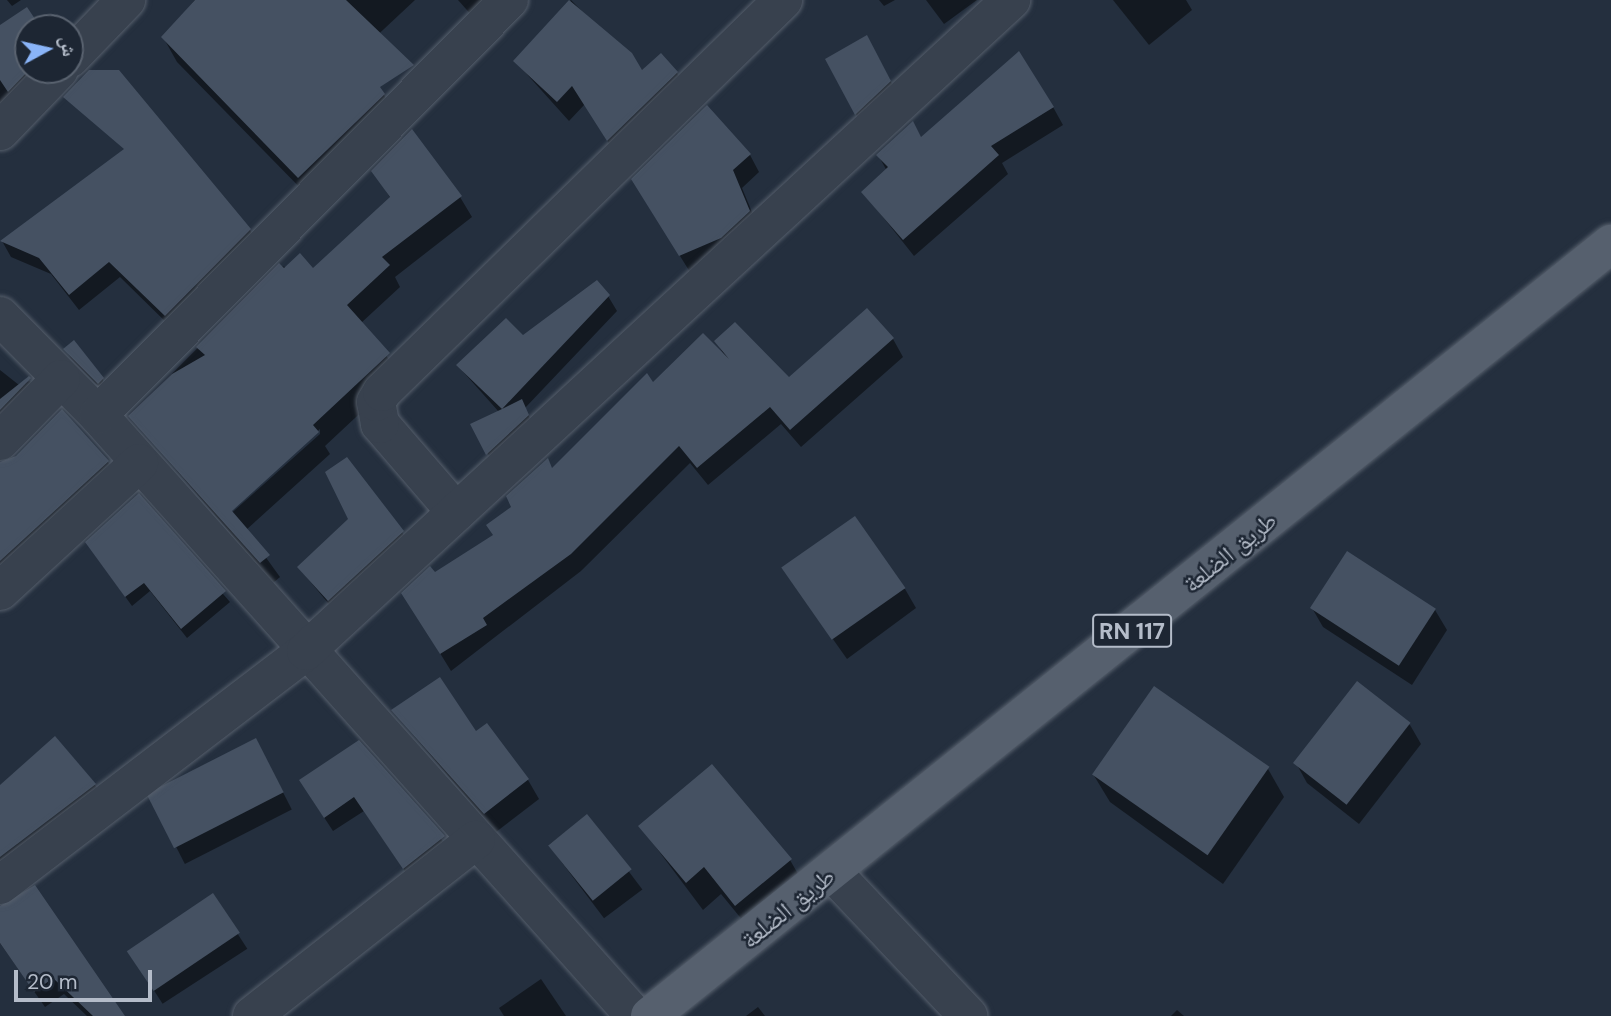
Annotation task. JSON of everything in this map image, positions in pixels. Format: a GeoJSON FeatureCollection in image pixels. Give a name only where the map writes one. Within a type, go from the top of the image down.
{"type":"FeatureCollection","features":[{"type":"Feature","properties":{"kind":"main road","name":"طريق الضلعة"},"geometry":{"type":"LineString","coordinates":[[650,1016],[833,873],[1611,244]]}},
{"type":"Feature","properties":{"kind":"street"},"geometry":{"type":"LineString","coordinates":[[84,44],[126,0]]}},
{"type":"Feature","properties":{"kind":"street"},"geometry":{"type":"LineString","coordinates":[[98,415],[509,0]]}},
{"type":"Feature","properties":{"kind":"street"},"geometry":{"type":"LineString","coordinates":[[456,512],[380,424],[376,402],[382,392],[783,0]]}},
{"type":"Feature","properties":{"kind":"street"},"geometry":{"type":"LineString","coordinates":[[0,885],[306,651],[1012,0]]}},
{"type":"Feature","properties":{"kind":"street"},"geometry":{"type":"LineString","coordinates":[[0,131],[45,84]]}},
{"type":"Feature","properties":{"kind":"street"},"geometry":{"type":"LineString","coordinates":[[0,316],[98,415],[306,651],[635,1016]]}},
{"type":"Feature","properties":{"kind":"street"},"geometry":{"type":"LineString","coordinates":[[0,441],[61,379]]}},
{"type":"Feature","properties":{"kind":"street"},"geometry":{"type":"LineString","coordinates":[[0,592],[139,463]]}},
{"type":"Feature","properties":{"kind":"street"},"geometry":{"type":"LineString","coordinates":[[252,1016],[476,840]]}},
{"type":"Feature","properties":{"kind":"street"},"geometry":{"type":"LineString","coordinates":[[833,873],[968,1016]]}},
{"type":"Feature","properties":{"kind":"building"},"geometry":{"type":"Polygon","coordinates":[[[195,0],[346,0],[414,65],[380,87],[385,94],[298,178],[161,37],[195,0]]]}},
{"type":"Feature","properties":{"kind":"building"},"geometry":{"type":"Polygon","coordinates":[[[569,0],[632,53],[642,70],[661,53],[678,72],[607,141],[572,86],[557,102],[513,61],[569,0]]]}},
{"type":"Feature","properties":{"kind":"building"},"geometry":{"type":"Polygon","coordinates":[[[27,7],[32,14],[16,14],[27,7]]]}},
{"type":"Feature","properties":{"kind":"building"},"geometry":{"type":"Polygon","coordinates":[[[14,16],[16,84],[8,92],[0,80],[0,25],[14,16]]]}},
{"type":"Feature","properties":{"kind":"building"},"geometry":{"type":"Polygon","coordinates":[[[867,35],[891,81],[855,115],[825,59],[867,35]]]}},
{"type":"Feature","properties":{"kind":"building"},"geometry":{"type":"Polygon","coordinates":[[[1019,51],[1054,107],[991,146],[999,155],[903,240],[861,192],[888,167],[876,155],[913,121],[921,137],[1019,51]]]}},
{"type":"Feature","properties":{"kind":"building"},"geometry":{"type":"Polygon","coordinates":[[[89,70],[119,70],[251,229],[165,316],[109,262],[69,295],[39,258],[0,241],[124,149],[63,97],[76,84],[84,84],[84,75],[89,70]]]}},
{"type":"Feature","properties":{"kind":"building"},"geometry":{"type":"Polygon","coordinates":[[[707,105],[751,154],[733,170],[750,211],[721,238],[679,256],[631,179],[707,105]]]}},
{"type":"Feature","properties":{"kind":"building"},"geometry":{"type":"Polygon","coordinates":[[[412,129],[462,196],[382,257],[390,265],[347,305],[390,353],[313,425],[319,432],[232,511],[270,555],[260,563],[128,416],[172,374],[205,355],[196,347],[279,263],[284,268],[300,253],[313,268],[390,197],[371,171],[412,129]]]}},
{"type":"Feature","properties":{"kind":"building"},"geometry":{"type":"Polygon","coordinates":[[[597,280],[610,295],[502,409],[456,365],[506,318],[523,335],[597,280]]]}},
{"type":"Feature","properties":{"kind":"building"},"geometry":{"type":"Polygon","coordinates":[[[867,308],[894,338],[790,430],[770,407],[697,468],[679,446],[571,554],[483,618],[487,625],[440,654],[401,593],[430,566],[435,572],[493,535],[486,525],[511,507],[506,496],[548,458],[552,468],[647,373],[653,382],[703,333],[729,359],[714,341],[735,322],[789,377],[867,308]]]}},
{"type":"Feature","properties":{"kind":"building"},"geometry":{"type":"Polygon","coordinates":[[[74,340],[104,378],[98,384],[63,349],[74,340]]]}},
{"type":"Feature","properties":{"kind":"building"},"geometry":{"type":"Polygon","coordinates":[[[29,376],[31,378],[0,410],[0,399],[29,376]]]}},
{"type":"Feature","properties":{"kind":"building"},"geometry":{"type":"Polygon","coordinates":[[[522,399],[529,415],[486,455],[470,424],[522,399]]]}},
{"type":"Feature","properties":{"kind":"building"},"geometry":{"type":"Polygon","coordinates":[[[62,409],[109,461],[0,561],[0,462],[16,456],[62,409]]]}},
{"type":"Feature","properties":{"kind":"building"},"geometry":{"type":"Polygon","coordinates":[[[347,457],[404,531],[328,601],[297,567],[348,519],[325,472],[347,457]]]}},
{"type":"Feature","properties":{"kind":"building"},"geometry":{"type":"Polygon","coordinates":[[[139,493],[226,591],[181,629],[144,583],[125,597],[85,542],[139,493]]]}},
{"type":"Feature","properties":{"kind":"building"},"geometry":{"type":"Polygon","coordinates":[[[855,516],[905,588],[832,640],[781,568],[855,516]]]}},
{"type":"Feature","properties":{"kind":"building"},"geometry":{"type":"Polygon","coordinates":[[[1347,551],[1436,609],[1399,666],[1310,608],[1347,551]]]}},
{"type":"Feature","properties":{"kind":"building"},"geometry":{"type":"Polygon","coordinates":[[[440,677],[476,731],[487,723],[529,779],[484,814],[391,710],[440,677]]]}},
{"type":"Feature","properties":{"kind":"building"},"geometry":{"type":"Polygon","coordinates":[[[1357,681],[1411,723],[1347,805],[1293,763],[1357,681]]]}},
{"type":"Feature","properties":{"kind":"building"},"geometry":{"type":"Polygon","coordinates":[[[1154,686],[1270,767],[1208,855],[1092,774],[1154,686]]]}},
{"type":"Feature","properties":{"kind":"building"},"geometry":{"type":"Polygon","coordinates":[[[55,736],[96,784],[0,857],[0,785],[55,736]]]}},
{"type":"Feature","properties":{"kind":"building"},"geometry":{"type":"Polygon","coordinates":[[[256,738],[284,792],[174,848],[146,794],[256,738]]]}},
{"type":"Feature","properties":{"kind":"building"},"geometry":{"type":"Polygon","coordinates":[[[359,740],[445,836],[403,869],[354,797],[324,818],[299,780],[359,740]]]}},
{"type":"Feature","properties":{"kind":"building"},"geometry":{"type":"Polygon","coordinates":[[[712,764],[792,859],[735,906],[704,867],[686,883],[638,826],[712,764]]]}},
{"type":"Feature","properties":{"kind":"building"},"geometry":{"type":"Polygon","coordinates":[[[587,814],[632,869],[593,901],[548,845],[587,814]]]}},
{"type":"Feature","properties":{"kind":"building"},"geometry":{"type":"Polygon","coordinates":[[[35,885],[125,1016],[93,1016],[53,978],[34,992],[0,943],[0,906],[35,885]]]}},
{"type":"Feature","properties":{"kind":"building"},"geometry":{"type":"Polygon","coordinates":[[[213,893],[240,933],[154,991],[127,951],[213,893]]]}}]}
